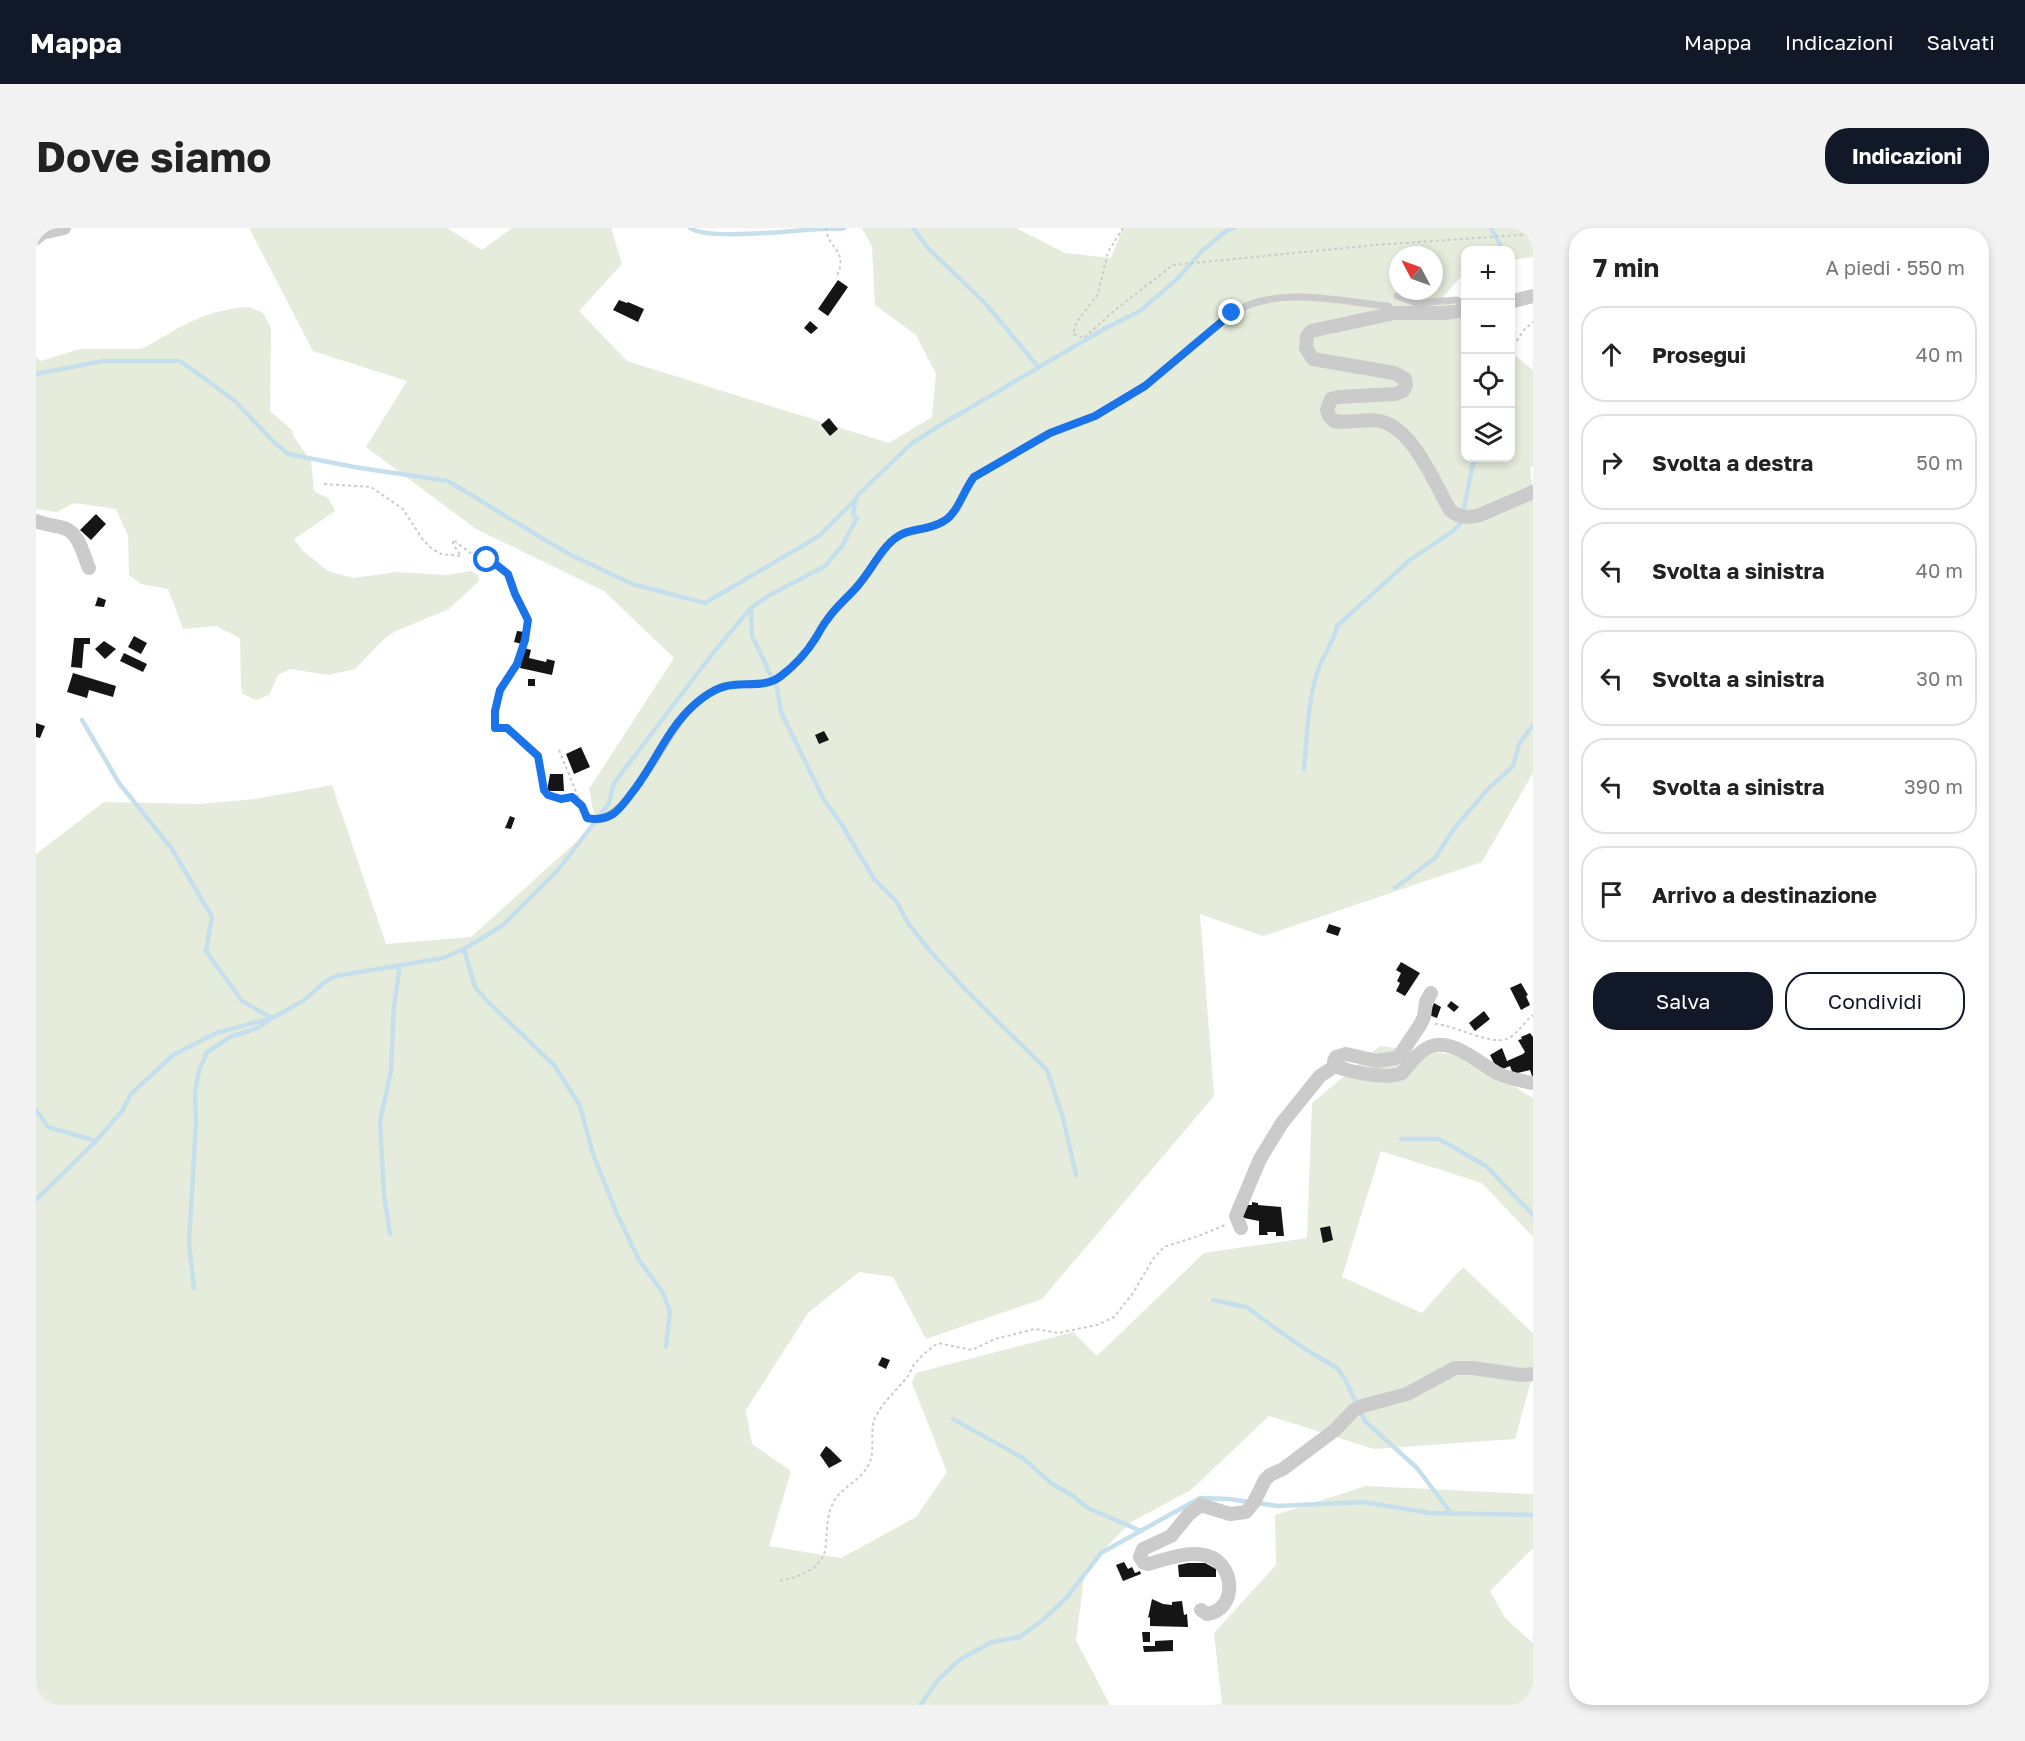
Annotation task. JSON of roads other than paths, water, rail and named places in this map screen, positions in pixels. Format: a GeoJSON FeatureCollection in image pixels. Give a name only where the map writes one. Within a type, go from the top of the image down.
{"type":"FeatureCollection","features":[{"type":"Feature","properties":{"kind":"street"},"geometry":{"type":"LineString","coordinates":[[36,238],[42,233],[64,228]]}},
{"type":"Feature","properties":{"kind":"street"},"geometry":{"type":"LineString","coordinates":[[1515,301],[1533,296]]}},
{"type":"Feature","properties":{"kind":"street"},"geometry":{"type":"LineString","coordinates":[[1461,309],[1445,313],[1395,314],[1311,331],[1307,336],[1306,348],[1313,358],[1394,373],[1405,379],[1406,385],[1403,391],[1395,394],[1347,395],[1331,399],[1327,410],[1329,416],[1334,421],[1341,422],[1370,420],[1382,422],[1400,431],[1418,453],[1455,515],[1471,517],[1480,515],[1533,492]]}},
{"type":"Feature","properties":{"kind":"street"},"geometry":{"type":"LineString","coordinates":[[36,521],[66,529],[78,541],[88,567]]}},
{"type":"Feature","properties":{"kind":"street"},"geometry":{"type":"LineString","coordinates":[[1335,1066],[1336,1057],[1346,1054],[1377,1061],[1396,1059],[1420,1025],[1424,1017],[1426,1002],[1431,993]]}},
{"type":"Feature","properties":{"kind":"street"},"geometry":{"type":"LineString","coordinates":[[1238,1224],[1237,1211],[1254,1171],[1282,1123],[1320,1076],[1335,1066],[1372,1074],[1397,1075],[1402,1073],[1425,1049],[1443,1045],[1457,1050],[1499,1074],[1533,1083]]}},
{"type":"Feature","properties":{"kind":"street"},"geometry":{"type":"LineString","coordinates":[[1201,1610],[1207,1614],[1219,1611],[1227,1600],[1230,1584],[1226,1571],[1218,1561],[1206,1556],[1187,1555],[1148,1564],[1144,1563],[1140,1557],[1143,1549],[1171,1536],[1195,1508],[1201,1505],[1230,1514],[1246,1512],[1270,1475],[1283,1469],[1326,1437],[1354,1410],[1370,1403],[1407,1394],[1455,1368],[1473,1368],[1521,1375],[1533,1374]]}},
{"type":"Feature","properties":{"kind":"lane"},"geometry":{"type":"LineString","coordinates":[[587,818],[603,819],[623,805],[647,774],[652,762],[680,720],[706,696],[733,685],[747,686],[766,683],[780,677],[814,641],[827,620],[861,582],[888,544],[900,533],[942,523],[951,516],[965,488],[974,477],[1050,433],[1095,416],[1145,386],[1232,313],[1244,306],[1270,299],[1306,297],[1388,306],[1395,314]]}},
{"type":"Feature","properties":{"kind":"lane"},"geometry":{"type":"LineString","coordinates":[[1408,300],[1417,303],[1458,300],[1461,303]]}},
{"type":"Feature","properties":{"kind":"waterway"},"geometry":{"type":"LineString","coordinates":[[690,228],[714,234],[844,228]]}},
{"type":"Feature","properties":{"kind":"waterway"},"geometry":{"type":"LineString","coordinates":[[913,228],[928,248],[985,303],[1039,368]]}},
{"type":"Feature","properties":{"kind":"waterway"},"geometry":{"type":"LineString","coordinates":[[36,1200],[96,1141],[122,1111],[131,1094],[173,1055],[216,1033],[272,1018],[303,1001],[325,982],[336,976],[443,958],[464,949],[503,925],[558,870],[609,803],[614,783],[713,653],[751,608],[768,596],[825,566],[842,546],[857,518],[853,515],[856,498],[912,443],[1104,329],[1140,311],[1176,280],[1202,251],[1226,231],[1234,228]]}},
{"type":"Feature","properties":{"kind":"waterway"},"geometry":{"type":"LineString","coordinates":[[1491,228],[1501,246]]}},
{"type":"Feature","properties":{"kind":"waterway"},"geometry":{"type":"LineString","coordinates":[[36,374],[103,361],[180,361],[234,400],[288,454],[354,467],[448,481],[567,553],[632,584],[705,603],[819,536],[856,499]]}},
{"type":"Feature","properties":{"kind":"waterway"},"geometry":{"type":"LineString","coordinates":[[1304,769],[1313,689],[1320,665],[1337,626],[1411,559],[1453,531],[1461,523],[1473,462]]}},
{"type":"Feature","properties":{"kind":"waterway"},"geometry":{"type":"LineString","coordinates":[[751,608],[752,636],[777,688],[781,712],[824,800],[842,825],[874,879],[896,901],[908,923],[930,951],[1047,1070],[1063,1118],[1076,1175]]}},
{"type":"Feature","properties":{"kind":"waterway"},"geometry":{"type":"LineString","coordinates":[[82,720],[119,783],[172,849],[212,917],[206,951],[242,1001],[272,1018],[258,1028],[230,1037],[207,1052],[199,1071],[195,1092],[196,1122],[189,1243],[194,1288]]}},
{"type":"Feature","properties":{"kind":"waterway"},"geometry":{"type":"LineString","coordinates":[[1395,888],[1435,858],[1453,830],[1487,790],[1513,766],[1519,744],[1533,725]]}},
{"type":"Feature","properties":{"kind":"waterway"},"geometry":{"type":"LineString","coordinates":[[464,949],[475,987],[555,1066],[580,1106],[593,1154],[617,1214],[639,1260],[663,1293],[670,1311],[666,1347]]}},
{"type":"Feature","properties":{"kind":"waterway"},"geometry":{"type":"LineString","coordinates":[[390,1234],[384,1195],[380,1121],[391,1071],[394,1006],[400,965]]}},
{"type":"Feature","properties":{"kind":"waterway"},"geometry":{"type":"LineString","coordinates":[[36,1110],[48,1127],[96,1141]]}},
{"type":"Feature","properties":{"kind":"waterway"},"geometry":{"type":"LineString","coordinates":[[1401,1139],[1439,1139],[1486,1166],[1533,1215]]}},
{"type":"Feature","properties":{"kind":"waterway"},"geometry":{"type":"LineString","coordinates":[[1213,1300],[1246,1307],[1302,1347],[1337,1368],[1345,1379],[1365,1421],[1417,1468],[1451,1513]]}},
{"type":"Feature","properties":{"kind":"waterway"},"geometry":{"type":"LineString","coordinates":[[953,1419],[1023,1458],[1051,1483],[1088,1508],[1141,1531]]}},
{"type":"Feature","properties":{"kind":"waterway"},"geometry":{"type":"LineString","coordinates":[[920,1705],[939,1679],[959,1660],[992,1642],[1020,1637],[1045,1618],[1067,1597],[1101,1553],[1200,1498],[1229,1499],[1278,1506],[1363,1502],[1430,1513],[1533,1515]]}}]}
